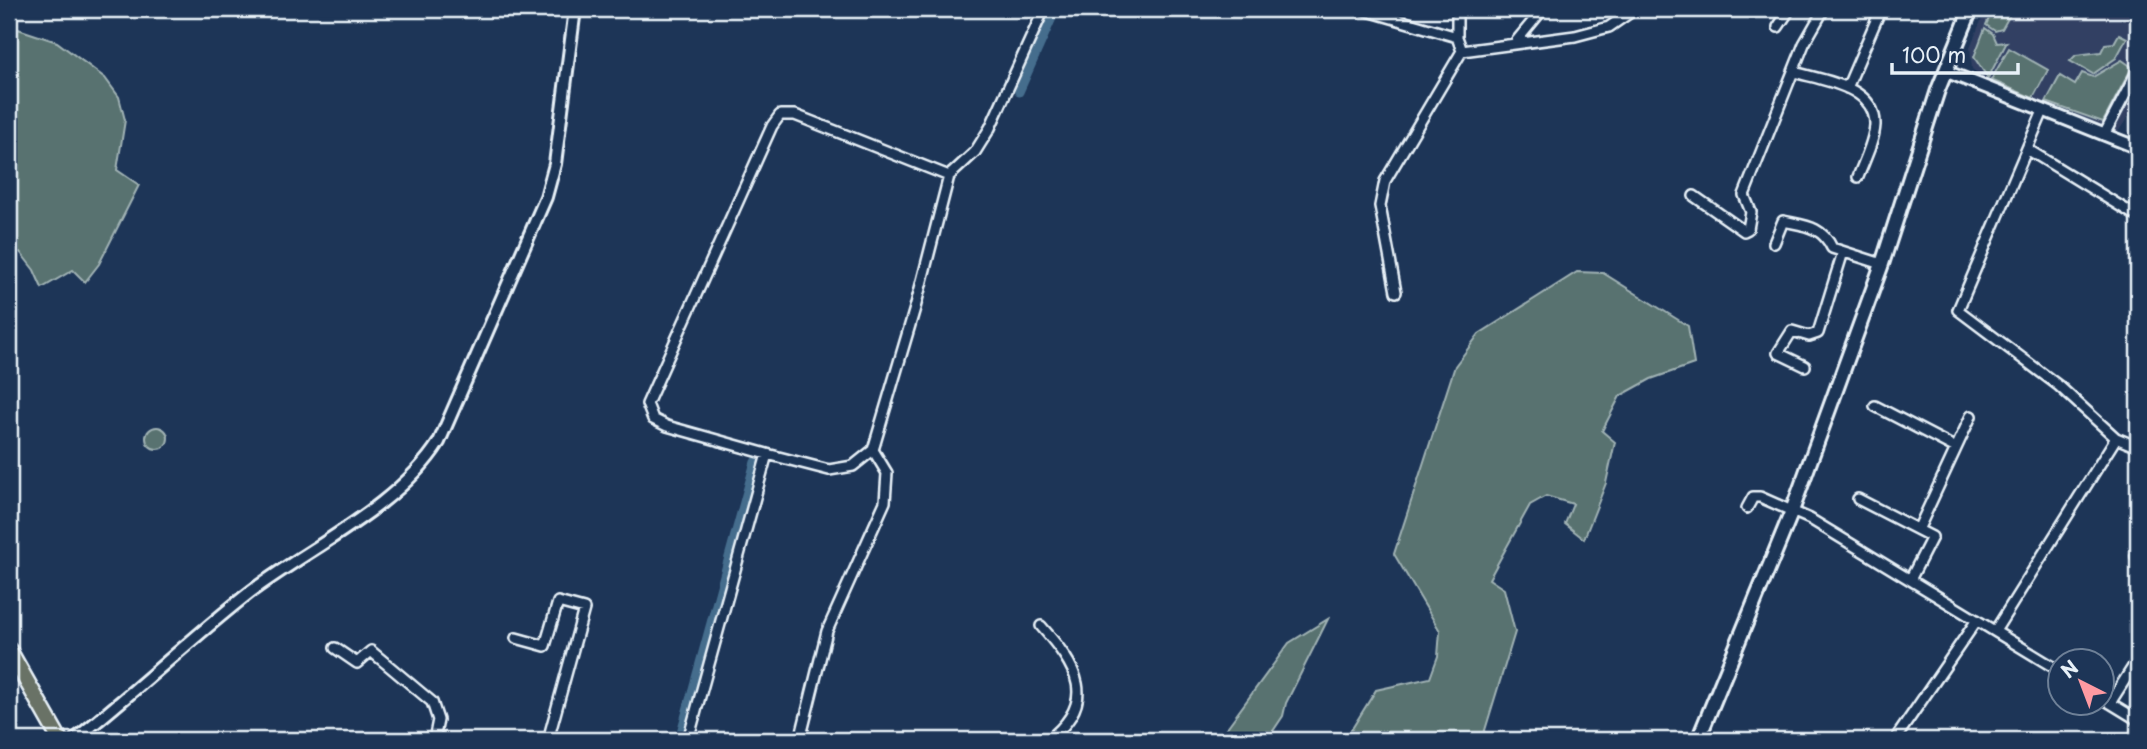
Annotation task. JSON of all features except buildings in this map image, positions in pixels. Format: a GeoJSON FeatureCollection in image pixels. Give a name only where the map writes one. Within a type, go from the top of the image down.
{"type":"FeatureCollection","features":[{"type":"Feature","properties":{"kind":"main road"},"geometry":{"type":"LineString","coordinates":[[1698,740],[1792,511],[1882,264],[1945,71],[1971,9]]}},
{"type":"Feature","properties":{"kind":"main road"},"geometry":{"type":"LineString","coordinates":[[9,650],[60,740]]}},
{"type":"Feature","properties":{"kind":"street"},"geometry":{"type":"LineString","coordinates":[[74,740],[231,608],[371,508],[414,475],[429,458],[439,442],[546,197],[555,164],[575,9]]}},
{"type":"Feature","properties":{"kind":"street"},"geometry":{"type":"LineString","coordinates":[[949,176],[795,115],[780,115],[772,126],[647,404],[653,419],[667,426],[829,470],[853,466],[873,450],[898,370],[949,176],[975,152],[990,128],[1044,9]]}},
{"type":"Feature","properties":{"kind":"street"},"geometry":{"type":"LineString","coordinates":[[1361,9],[1457,37]]}},
{"type":"Feature","properties":{"kind":"street"},"geometry":{"type":"LineString","coordinates":[[1457,9],[1457,37],[1462,51]]}},
{"type":"Feature","properties":{"kind":"street"},"geometry":{"type":"LineString","coordinates":[[1514,44],[1543,9]]}},
{"type":"Feature","properties":{"kind":"street"},"geometry":{"type":"LineString","coordinates":[[1462,51],[1575,36],[1609,27],[1635,9]]}},
{"type":"Feature","properties":{"kind":"street"},"geometry":{"type":"LineString","coordinates":[[1778,27],[1790,9]]}},
{"type":"Feature","properties":{"kind":"street"},"geometry":{"type":"LineString","coordinates":[[1693,196],[1730,223],[1744,231],[1748,229],[1751,212],[1744,195],[1804,44],[1824,9]]}},
{"type":"Feature","properties":{"kind":"street"},"geometry":{"type":"LineString","coordinates":[[1847,88],[1881,9]]}},
{"type":"Feature","properties":{"kind":"street"},"geometry":{"type":"LineString","coordinates":[[1395,292],[1380,205],[1385,181],[1462,51]]}},
{"type":"Feature","properties":{"kind":"street"},"geometry":{"type":"LineString","coordinates":[[2104,135],[2138,70]]}},
{"type":"Feature","properties":{"kind":"street"},"geometry":{"type":"LineString","coordinates":[[1945,71],[2138,148]]}},
{"type":"Feature","properties":{"kind":"street"},"geometry":{"type":"LineString","coordinates":[[1794,72],[1854,90],[1870,107],[1875,123],[1858,177]]}},
{"type":"Feature","properties":{"kind":"street"},"geometry":{"type":"LineString","coordinates":[[2043,111],[1958,310],[2059,386],[2116,438],[2138,447]]}},
{"type":"Feature","properties":{"kind":"street"},"geometry":{"type":"LineString","coordinates":[[2027,149],[2138,217]]}},
{"type":"Feature","properties":{"kind":"street"},"geometry":{"type":"LineString","coordinates":[[1774,243],[1783,221],[1814,228],[1826,234],[1832,248],[1882,264]]}},
{"type":"Feature","properties":{"kind":"street"},"geometry":{"type":"LineString","coordinates":[[1805,366],[1779,353],[1792,331],[1809,336],[1818,333],[1843,252]]}},
{"type":"Feature","properties":{"kind":"street"},"geometry":{"type":"LineString","coordinates":[[1875,406],[1956,448]]}},
{"type":"Feature","properties":{"kind":"street"},"geometry":{"type":"LineString","coordinates":[[1918,530],[1971,416]]}},
{"type":"Feature","properties":{"kind":"street"},"geometry":{"type":"LineString","coordinates":[[1995,631],[2116,438]]}},
{"type":"Feature","properties":{"kind":"street"},"geometry":{"type":"LineString","coordinates":[[800,740],[827,631],[885,502],[887,473],[873,450]]}},
{"type":"Feature","properties":{"kind":"street"},"geometry":{"type":"LineString","coordinates":[[688,740],[767,454]]}},
{"type":"Feature","properties":{"kind":"street"},"geometry":{"type":"LineString","coordinates":[[1747,508],[1753,497],[1760,497],[1792,511],[1911,578],[2046,662]]}},
{"type":"Feature","properties":{"kind":"street"},"geometry":{"type":"LineString","coordinates":[[1858,499],[1933,537],[1911,578]]}},
{"type":"Feature","properties":{"kind":"street"},"geometry":{"type":"LineString","coordinates":[[516,638],[545,646],[558,602],[584,609],[548,740]]}},
{"type":"Feature","properties":{"kind":"street"},"geometry":{"type":"LineString","coordinates":[[1899,740],[1898,735],[1977,620]]}},
{"type":"Feature","properties":{"kind":"street"},"geometry":{"type":"LineString","coordinates":[[1041,626],[1071,664],[1080,693],[1075,713],[1066,726],[1048,740]]}},
{"type":"Feature","properties":{"kind":"street"},"geometry":{"type":"LineString","coordinates":[[335,648],[357,663],[371,652],[432,702],[438,720],[433,740]]}},
{"type":"Feature","properties":{"kind":"street"},"geometry":{"type":"LineString","coordinates":[[2116,687],[2138,659]]}},
{"type":"Feature","properties":{"kind":"street"},"geometry":{"type":"LineString","coordinates":[[2116,706],[2138,720]]}},
{"type":"Feature","properties":{"kind":"shaded area"},"geometry":{"type":"Polygon","coordinates":[[[1986,9],[2138,9],[2138,102],[2118,132],[1994,85],[1972,69],[1970,47],[1986,9]]]}},
{"type":"Feature","properties":{"kind":"green space"},"geometry":{"type":"Polygon","coordinates":[[[1993,9],[2011,13],[2002,29],[1995,31],[1986,25],[1993,9]]]}},
{"type":"Feature","properties":{"kind":"green space"},"geometry":{"type":"Polygon","coordinates":[[[9,26],[57,42],[105,78],[119,97],[125,120],[117,170],[139,185],[99,264],[85,282],[73,270],[42,288],[34,270],[20,252],[9,254],[9,26]]]}},
{"type":"Feature","properties":{"kind":"green space"},"geometry":{"type":"Polygon","coordinates":[[[1985,28],[1993,34],[1997,43],[2007,42],[1988,78],[1974,57],[1985,28]]]}},
{"type":"Feature","properties":{"kind":"green space"},"geometry":{"type":"Polygon","coordinates":[[[2119,34],[2127,38],[2116,58],[2093,74],[2070,61],[2076,55],[2101,52],[2105,44],[2114,43],[2119,34]]]}},
{"type":"Feature","properties":{"kind":"green space"},"geometry":{"type":"Polygon","coordinates":[[[2009,48],[2048,70],[2033,98],[1991,80],[2009,48]]]}},
{"type":"Feature","properties":{"kind":"green space"},"geometry":{"type":"Polygon","coordinates":[[[2122,60],[2132,67],[2103,122],[2046,102],[2060,76],[2075,85],[2082,73],[2093,77],[2122,60]]]}},
{"type":"Feature","properties":{"kind":"green space"},"geometry":{"type":"Polygon","coordinates":[[[1577,272],[1603,273],[1688,326],[1694,364],[1651,379],[1620,396],[1602,431],[1615,442],[1606,483],[1584,539],[1565,524],[1573,504],[1546,496],[1530,505],[1489,579],[1504,589],[1515,632],[1482,740],[1345,740],[1376,690],[1430,678],[1438,656],[1440,631],[1394,554],[1455,366],[1479,334],[1577,272]]]}},
{"type":"Feature","properties":{"kind":"green space"},"geometry":{"type":"Polygon","coordinates":[[[153,427],[161,427],[168,434],[168,442],[161,449],[153,449],[146,442],[146,434],[153,427]]]}},
{"type":"Feature","properties":{"kind":"green space"},"geometry":{"type":"Polygon","coordinates":[[[1328,619],[1286,703],[1283,716],[1267,740],[1218,740],[1289,643],[1328,619]]]}},
{"type":"Feature","properties":{"kind":"waterway"},"geometry":{"type":"LineString","coordinates":[[1019,92],[1056,9]]}},
{"type":"Feature","properties":{"kind":"waterway"},"geometry":{"type":"LineString","coordinates":[[679,740],[755,462]]}}]}
